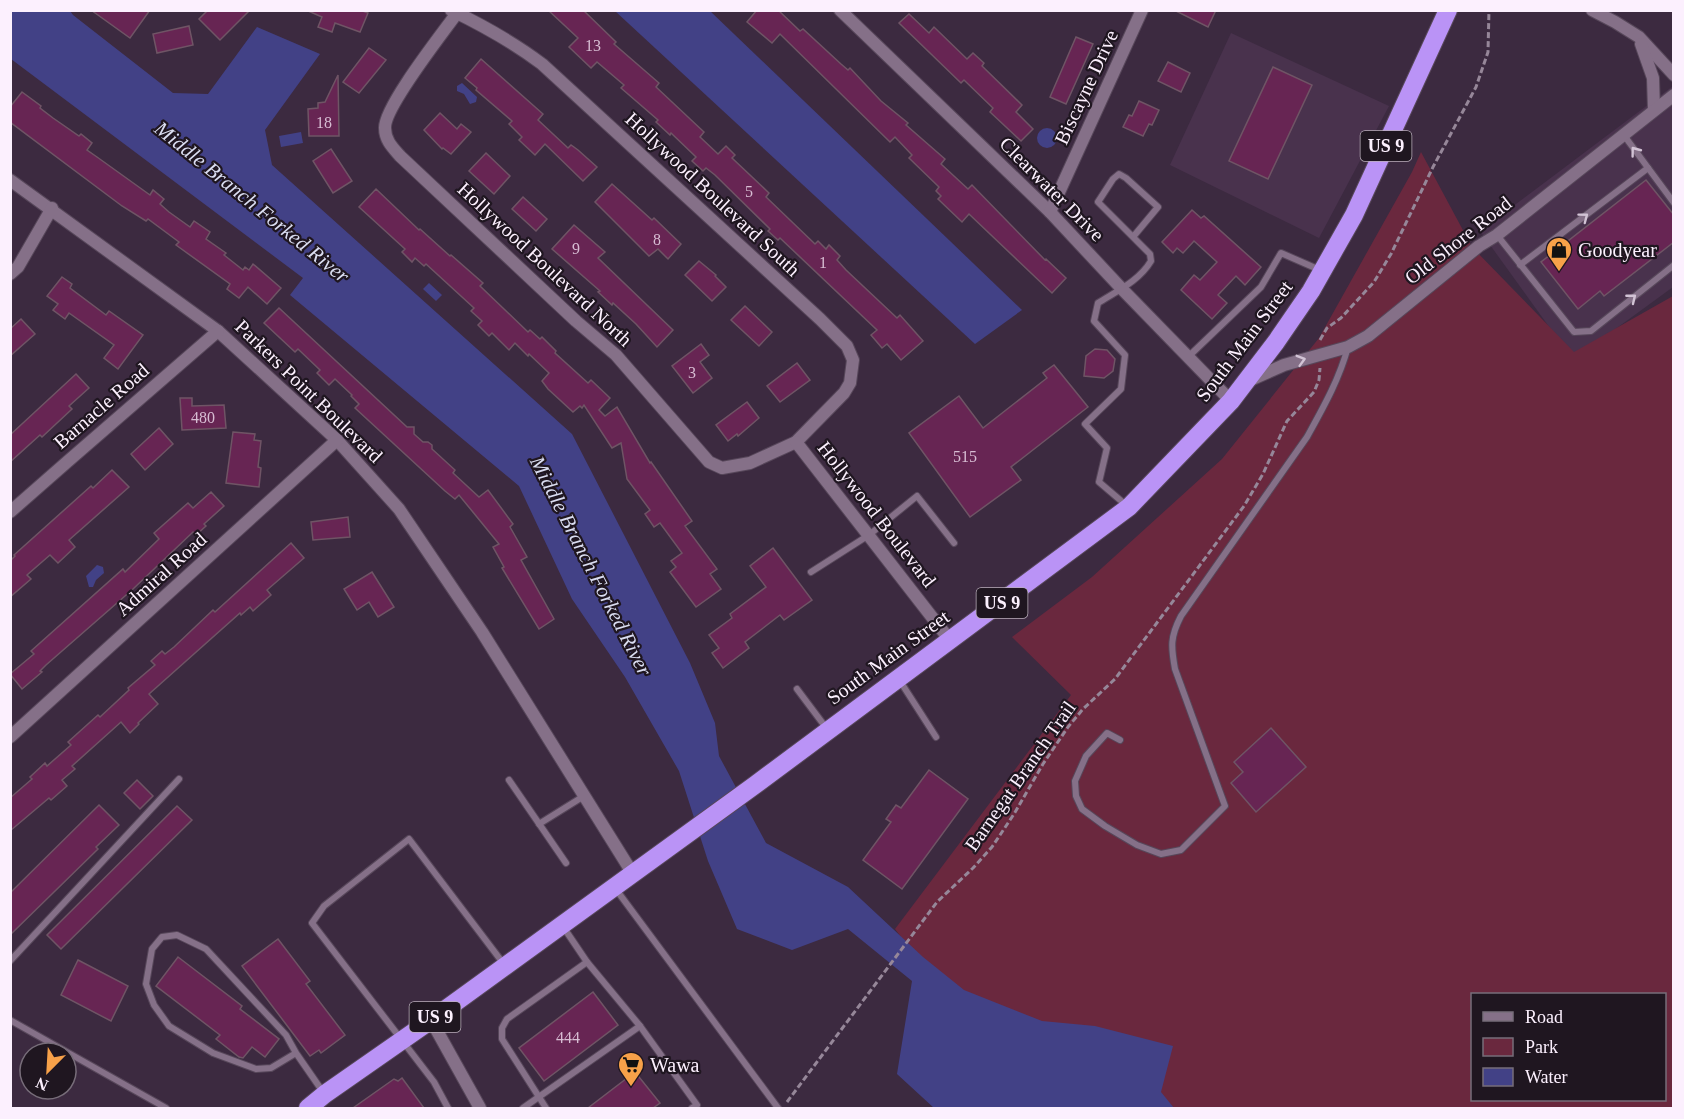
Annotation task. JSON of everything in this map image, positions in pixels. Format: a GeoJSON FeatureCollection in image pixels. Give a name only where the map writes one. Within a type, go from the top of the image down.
{"type":"FeatureCollection","features":[{"type":"Feature","properties":{"kind":"highway","name":"South Main Street"},"geometry":{"type":"LineString","coordinates":[[316,1104],[755,785],[1129,507],[1231,401],[1323,272],[1354,215],[1448,10]]}},
{"type":"Feature","properties":{"kind":"street","name":"Clearwater Drive"},"geometry":{"type":"LineString","coordinates":[[840,10],[1050,212],[1231,401]]}},
{"type":"Feature","properties":{"kind":"street","name":"Biscayne Drive"},"geometry":{"type":"LineString","coordinates":[[1050,212],[1143,10]]}},
{"type":"Feature","properties":{"kind":"street"},"geometry":{"type":"LineString","coordinates":[[1592,10],[1639,37],[1674,75]]}},
{"type":"Feature","properties":{"kind":"street","name":"Hollywood Boulevard North"},"geometry":{"type":"LineString","coordinates":[[454,12],[396,99],[384,125],[388,142],[509,259],[616,355],[709,462],[722,468],[750,463],[796,442]]}},
{"type":"Feature","properties":{"kind":"street","name":"Hollywood Boulevard South"},"geometry":{"type":"LineString","coordinates":[[454,12],[512,41],[542,64],[847,346],[853,360],[850,383],[796,442]]}},
{"type":"Feature","properties":{"kind":"street"},"geometry":{"type":"LineString","coordinates":[[1639,37],[1653,78],[1654,110]]}},
{"type":"Feature","properties":{"kind":"street","name":"Old Shore Road"},"geometry":{"type":"LineString","coordinates":[[1247,381],[1284,365],[1348,347],[1368,336],[1479,246],[1497,235],[1674,95]]}},
{"type":"Feature","properties":{"kind":"street","name":"Parkers Point Boulevard"},"geometry":{"type":"LineString","coordinates":[[10,180],[52,208],[219,332],[337,440],[399,509],[482,632],[633,874]]}},
{"type":"Feature","properties":{"kind":"street"},"geometry":{"type":"LineString","coordinates":[[10,273],[18,267],[52,208]]}},
{"type":"Feature","properties":{"kind":"street","name":"Barnacle Road"},"geometry":{"type":"LineString","coordinates":[[10,513],[219,332]]}},
{"type":"Feature","properties":{"kind":"street","name":"Admiral Road"},"geometry":{"type":"LineString","coordinates":[[13,730],[337,440]]}},
{"type":"Feature","properties":{"kind":"street","name":"Hollywood Boulevard"},"geometry":{"type":"LineString","coordinates":[[796,442],[949,639]]}},
{"type":"Feature","properties":{"kind":"street"},"geometry":{"type":"LineString","coordinates":[[431,1020],[480,1108]]}},
{"type":"Feature","properties":{"kind":"lane"},"geometry":{"type":"LineString","coordinates":[[1623,135],[1674,203]]}},
{"type":"Feature","properties":{"kind":"lane"},"geometry":{"type":"LineString","coordinates":[[1520,265],[1648,168]]}},
{"type":"Feature","properties":{"kind":"lane"},"geometry":{"type":"LineString","coordinates":[[1129,507],[1099,482],[1107,448],[1085,424],[1121,389],[1125,355],[1094,321],[1098,303],[1140,275],[1150,261],[1150,254],[1133,237],[1098,202],[1113,179],[1119,174],[1158,207],[1133,237]]}},
{"type":"Feature","properties":{"kind":"lane"},"geometry":{"type":"LineString","coordinates":[[1497,235],[1574,332],[1591,332],[1674,265]]}},
{"type":"Feature","properties":{"kind":"lane"},"geometry":{"type":"LineString","coordinates":[[1188,357],[1261,287],[1281,254],[1323,272]]}},
{"type":"Feature","properties":{"kind":"lane"},"geometry":{"type":"LineString","coordinates":[[1120,740],[1107,733],[1086,756],[1075,782],[1076,796],[1082,809],[1137,845],[1161,854],[1181,850],[1225,806],[1175,669],[1171,648],[1173,633],[1180,616],[1307,437],[1323,409],[1348,347]]}},
{"type":"Feature","properties":{"kind":"lane"},"geometry":{"type":"LineString","coordinates":[[811,572],[869,535],[917,496],[954,543]]}},
{"type":"Feature","properties":{"kind":"lane"},"geometry":{"type":"LineString","coordinates":[[898,678],[936,737]]}},
{"type":"Feature","properties":{"kind":"lane"},"geometry":{"type":"LineString","coordinates":[[797,689],[827,730]]}},
{"type":"Feature","properties":{"kind":"lane"},"geometry":{"type":"LineString","coordinates":[[10,961],[179,779]]}},
{"type":"Feature","properties":{"kind":"lane"},"geometry":{"type":"LineString","coordinates":[[509,780],[566,863]]}},
{"type":"Feature","properties":{"kind":"lane"},"geometry":{"type":"LineString","coordinates":[[539,824],[584,796]]}},
{"type":"Feature","properties":{"kind":"lane"},"geometry":{"type":"LineString","coordinates":[[448,1108],[434,1082],[312,923],[324,906],[409,839],[505,966]]}},
{"type":"Feature","properties":{"kind":"lane"},"geometry":{"type":"LineString","coordinates":[[615,887],[781,1107]]}},
{"type":"Feature","properties":{"kind":"lane"},"geometry":{"type":"LineString","coordinates":[[562,926],[586,962],[640,1026],[696,1105],[692,1108]]}},
{"type":"Feature","properties":{"kind":"lane"},"geometry":{"type":"LineString","coordinates":[[296,1053],[271,1068],[256,1069],[213,1053],[169,1026],[154,1005],[146,984],[152,949],[162,937],[177,935],[206,949],[286,1035],[296,1053],[316,1104]]}},
{"type":"Feature","properties":{"kind":"lane"},"geometry":{"type":"LineString","coordinates":[[546,1108],[502,1039],[502,1028],[507,1019],[586,962]]}},
{"type":"Feature","properties":{"kind":"lane"},"geometry":{"type":"LineString","coordinates":[[10,1020],[166,1108]]}},
{"type":"Feature","properties":{"kind":"lane"},"geometry":{"type":"LineString","coordinates":[[523,1108],[640,1026]]}},
{"type":"Feature","properties":{"kind":"path"},"geometry":{"type":"LineString","coordinates":[[1320,347],[1320,341],[1327,328],[1356,303],[1382,270],[1433,166],[1471,98],[1488,52],[1490,10]]}},
{"type":"Feature","properties":{"kind":"path","name":"Barnegat Branch Trail"},"geometry":{"type":"LineString","coordinates":[[781,1107],[936,902],[992,847],[1068,727],[1083,709],[1115,679],[1244,506],[1263,474],[1287,421],[1314,392],[1319,380],[1321,363]]}},
{"type":"Feature","properties":{"kind":"shaded area"},"geometry":{"type":"Polygon","coordinates":[[[1231,33],[1389,106],[1319,238],[1170,165],[1231,33]]]}},
{"type":"Feature","properties":{"kind":"shaded area"},"geometry":{"type":"Polygon","coordinates":[[[1673,86],[1673,287],[1573,360],[1480,231],[1673,86]]]}},
{"type":"Feature","properties":{"kind":"green space"},"geometry":{"type":"Polygon","coordinates":[[[1421,152],[1472,247],[1574,352],[1673,296],[1673,1108],[1031,1108],[895,929],[1071,695],[1012,637],[1092,577],[1222,459],[1319,338],[1421,152]]]}},
{"type":"Feature","properties":{"kind":"water","name":"Middle Branch Forked River"},"geometry":{"type":"Polygon","coordinates":[[[10,11],[70,11],[173,93],[208,94],[257,27],[320,54],[265,130],[272,165],[572,434],[690,663],[715,723],[719,756],[766,843],[848,887],[923,957],[964,990],[1042,1021],[1095,1026],[1173,1046],[1161,1092],[1174,1108],[934,1108],[897,1074],[912,981],[848,929],[792,950],[737,929],[708,861],[679,771],[625,677],[572,599],[519,486],[290,295],[303,278],[11,59],[10,11]]]}},
{"type":"Feature","properties":{"kind":"water"},"geometry":{"type":"Polygon","coordinates":[[[615,11],[710,11],[1022,310],[975,344],[615,11]]]}},
{"type":"Feature","properties":{"kind":"water"},"geometry":{"type":"Polygon","coordinates":[[[462,83],[477,97],[476,102],[470,104],[464,94],[457,91],[457,86],[462,83]]]}},
{"type":"Feature","properties":{"kind":"water"},"geometry":{"type":"Polygon","coordinates":[[[1047,128],[1054,131],[1057,138],[1054,145],[1047,148],[1040,145],[1037,138],[1040,131],[1047,128]]]}},
{"type":"Feature","properties":{"kind":"water"},"geometry":{"type":"Polygon","coordinates":[[[301,132],[303,143],[281,147],[279,136],[301,132]]]}},
{"type":"Feature","properties":{"kind":"water"},"geometry":{"type":"Polygon","coordinates":[[[429,283],[442,295],[436,301],[423,289],[429,283]]]}},
{"type":"Feature","properties":{"kind":"water"},"geometry":{"type":"Polygon","coordinates":[[[97,565],[103,567],[104,573],[96,580],[93,587],[89,587],[86,576],[97,565]]]}},
{"type":"Feature","properties":{"kind":"building"},"geometry":{"type":"Polygon","coordinates":[[[91,10],[150,10],[130,38],[91,10]]]}},
{"type":"Feature","properties":{"kind":"building"},"geometry":{"type":"Polygon","coordinates":[[[208,10],[250,10],[220,40],[199,19],[208,10]]]}},
{"type":"Feature","properties":{"kind":"building"},"geometry":{"type":"Polygon","coordinates":[[[306,10],[360,10],[368,13],[360,32],[335,23],[332,32],[318,27],[322,17],[306,10]]]}},
{"type":"Feature","properties":{"kind":"building"},"geometry":{"type":"Polygon","coordinates":[[[548,10],[583,10],[616,42],[614,44],[659,83],[656,87],[704,132],[700,137],[718,154],[726,146],[735,155],[732,158],[769,193],[766,197],[815,244],[818,241],[826,249],[829,245],[840,256],[837,260],[846,270],[897,318],[900,315],[923,341],[901,360],[887,344],[882,348],[871,335],[877,330],[780,238],[778,240],[768,231],[770,229],[715,175],[706,168],[703,171],[692,161],[696,157],[621,88],[624,85],[597,62],[591,68],[569,47],[578,38],[548,10]]]}},
{"type":"Feature","properties":{"kind":"building"},"geometry":{"type":"Polygon","coordinates":[[[757,10],[778,10],[800,31],[803,29],[848,70],[850,68],[881,101],[908,123],[906,125],[945,159],[941,164],[968,189],[972,185],[1045,260],[1066,278],[1052,293],[969,214],[962,222],[938,199],[941,196],[936,191],[939,187],[909,158],[912,155],[895,137],[890,142],[780,34],[772,43],[747,22],[757,10]]]}},
{"type":"Feature","properties":{"kind":"building"},"geometry":{"type":"Polygon","coordinates":[[[1174,10],[1216,10],[1208,27],[1174,10]]]}},
{"type":"Feature","properties":{"kind":"building"},"geometry":{"type":"Polygon","coordinates":[[[909,14],[929,33],[934,27],[967,59],[973,53],[984,63],[982,66],[1022,105],[1016,112],[1033,129],[1021,141],[990,112],[993,108],[964,80],[961,83],[899,23],[909,14]]]}},
{"type":"Feature","properties":{"kind":"building"},"geometry":{"type":"Polygon","coordinates":[[[189,26],[193,45],[157,53],[153,34],[189,26]]]}},
{"type":"Feature","properties":{"kind":"building"},"geometry":{"type":"Polygon","coordinates":[[[1076,37],[1093,44],[1066,104],[1050,97],[1076,37]]]}},
{"type":"Feature","properties":{"kind":"building"},"geometry":{"type":"Polygon","coordinates":[[[369,48],[386,60],[359,93],[343,82],[369,48]]]}},
{"type":"Feature","properties":{"kind":"building"},"geometry":{"type":"Polygon","coordinates":[[[481,59],[543,114],[538,120],[568,148],[571,145],[597,167],[583,181],[545,144],[535,155],[519,140],[522,137],[509,124],[512,121],[465,78],[481,59]]]}},
{"type":"Feature","properties":{"kind":"building"},"geometry":{"type":"Polygon","coordinates":[[[1168,62],[1190,73],[1181,92],[1158,81],[1168,62]]]}},
{"type":"Feature","properties":{"kind":"building"},"geometry":{"type":"Polygon","coordinates":[[[1273,67],[1312,85],[1268,179],[1229,161],[1273,67]]]}},
{"type":"Feature","properties":{"kind":"building"},"geometry":{"type":"Polygon","coordinates":[[[338,75],[339,136],[309,136],[308,109],[318,108],[318,103],[325,102],[338,75]]]}},
{"type":"Feature","properties":{"kind":"building"},"geometry":{"type":"Polygon","coordinates":[[[22,92],[53,118],[92,143],[87,150],[150,195],[153,190],[164,199],[160,204],[169,212],[190,227],[194,221],[210,232],[206,239],[226,253],[224,255],[243,270],[245,267],[249,270],[253,264],[281,288],[267,304],[248,287],[239,298],[227,289],[230,284],[176,245],[179,242],[148,219],[146,221],[122,206],[10,122],[10,107],[22,92]]]}},
{"type":"Feature","properties":{"kind":"building"},"geometry":{"type":"Polygon","coordinates":[[[1139,101],[1159,110],[1152,125],[1149,124],[1143,136],[1123,127],[1129,115],[1132,116],[1139,101]]]}},
{"type":"Feature","properties":{"kind":"building"},"geometry":{"type":"Polygon","coordinates":[[[440,113],[457,129],[461,124],[471,132],[451,154],[442,149],[424,130],[440,113]]]}},
{"type":"Feature","properties":{"kind":"building"},"geometry":{"type":"Polygon","coordinates":[[[331,149],[352,181],[333,193],[313,161],[331,149]]]}},
{"type":"Feature","properties":{"kind":"building"},"geometry":{"type":"Polygon","coordinates":[[[486,153],[510,176],[494,194],[469,171],[486,153]]]}},
{"type":"Feature","properties":{"kind":"building"},"geometry":{"type":"Polygon","coordinates":[[[1646,180],[1674,215],[1674,242],[1604,296],[1600,291],[1578,309],[1541,262],[1646,180]]]}},
{"type":"Feature","properties":{"kind":"building"},"geometry":{"type":"Polygon","coordinates":[[[612,184],[652,220],[654,218],[681,244],[668,259],[658,249],[649,256],[595,202],[612,184]]]}},
{"type":"Feature","properties":{"kind":"building"},"geometry":{"type":"Polygon","coordinates":[[[376,189],[419,230],[483,283],[480,286],[528,332],[530,330],[540,339],[542,337],[556,351],[555,353],[588,383],[591,380],[610,398],[599,410],[605,416],[617,407],[650,463],[692,521],[685,526],[717,569],[710,574],[721,589],[696,607],[670,572],[676,567],[671,561],[682,553],[660,523],[654,527],[645,514],[650,510],[627,479],[621,443],[612,448],[584,405],[573,412],[548,389],[542,381],[549,373],[529,354],[528,356],[515,343],[509,350],[492,333],[489,336],[478,325],[482,321],[471,311],[474,308],[426,264],[424,266],[415,258],[412,262],[402,252],[405,249],[359,207],[376,189]]]}},
{"type":"Feature","properties":{"kind":"building"},"geometry":{"type":"Polygon","coordinates":[[[523,197],[547,219],[536,231],[512,209],[523,197]]]}},
{"type":"Feature","properties":{"kind":"building"},"geometry":{"type":"Polygon","coordinates":[[[1192,210],[1201,218],[1204,216],[1261,267],[1245,285],[1236,276],[1218,295],[1227,303],[1212,319],[1181,290],[1194,275],[1200,280],[1217,262],[1194,241],[1183,253],[1177,248],[1173,253],[1162,242],[1192,210]]]}},
{"type":"Feature","properties":{"kind":"building"},"geometry":{"type":"Polygon","coordinates":[[[574,225],[605,252],[598,258],[673,330],[657,347],[636,324],[613,303],[612,305],[598,292],[600,291],[552,249],[574,225]]]}},
{"type":"Feature","properties":{"kind":"building"},"geometry":{"type":"Polygon","coordinates":[[[699,261],[726,287],[712,301],[685,275],[699,261]]]}},
{"type":"Feature","properties":{"kind":"building"},"geometry":{"type":"Polygon","coordinates":[[[62,277],[72,284],[70,288],[106,315],[109,311],[143,335],[118,369],[104,358],[114,345],[69,313],[65,319],[53,310],[58,304],[47,296],[62,277]]]}},
{"type":"Feature","properties":{"kind":"building"},"geometry":{"type":"Polygon","coordinates":[[[745,306],[772,332],[759,346],[731,320],[745,306]]]}},
{"type":"Feature","properties":{"kind":"building"},"geometry":{"type":"Polygon","coordinates":[[[279,308],[407,427],[414,427],[414,434],[423,442],[432,445],[432,449],[455,470],[453,473],[479,497],[488,490],[513,524],[510,527],[527,557],[521,560],[554,619],[539,629],[502,568],[504,567],[493,547],[499,544],[459,495],[455,499],[445,491],[355,408],[359,404],[335,379],[329,385],[317,373],[320,370],[298,349],[295,352],[264,323],[279,308]]]}},
{"type":"Feature","properties":{"kind":"building"},"geometry":{"type":"Polygon","coordinates":[[[21,319],[35,334],[10,356],[10,329],[21,319]]]}},
{"type":"Feature","properties":{"kind":"building"},"geometry":{"type":"Polygon","coordinates":[[[701,344],[709,355],[700,362],[712,378],[693,393],[672,366],[701,344]]]}},
{"type":"Feature","properties":{"kind":"building"},"geometry":{"type":"Polygon","coordinates":[[[1095,349],[1107,350],[1115,359],[1113,371],[1104,378],[1084,376],[1086,356],[1095,349]]]}},
{"type":"Feature","properties":{"kind":"building"},"geometry":{"type":"Polygon","coordinates":[[[797,363],[810,380],[780,402],[767,386],[797,363]]]}},
{"type":"Feature","properties":{"kind":"building"},"geometry":{"type":"Polygon","coordinates":[[[1054,365],[1088,407],[1011,467],[1021,480],[970,517],[909,433],[959,396],[983,428],[1047,378],[1043,373],[1054,365]]]}},
{"type":"Feature","properties":{"kind":"building"},"geometry":{"type":"Polygon","coordinates":[[[76,374],[89,388],[69,406],[72,409],[10,462],[10,435],[76,374]]]}},
{"type":"Feature","properties":{"kind":"building"},"geometry":{"type":"Polygon","coordinates":[[[180,398],[192,398],[192,406],[224,405],[226,428],[182,430],[180,398]]]}},
{"type":"Feature","properties":{"kind":"building"},"geometry":{"type":"Polygon","coordinates":[[[747,402],[759,418],[738,436],[737,434],[728,441],[716,425],[747,402]]]}},
{"type":"Feature","properties":{"kind":"building"},"geometry":{"type":"Polygon","coordinates":[[[159,428],[173,444],[145,470],[131,454],[159,428]]]}},
{"type":"Feature","properties":{"kind":"building"},"geometry":{"type":"Polygon","coordinates":[[[233,432],[255,434],[254,440],[261,441],[258,467],[261,468],[259,487],[226,483],[233,432]]]}},
{"type":"Feature","properties":{"kind":"building"},"geometry":{"type":"Polygon","coordinates":[[[112,470],[129,487],[69,540],[75,547],[58,563],[50,555],[27,575],[31,579],[10,597],[10,561],[14,555],[112,470]]]}},
{"type":"Feature","properties":{"kind":"building"},"geometry":{"type":"Polygon","coordinates":[[[211,492],[224,506],[204,524],[206,526],[196,535],[193,532],[22,689],[10,674],[34,654],[31,651],[123,569],[125,572],[159,539],[154,533],[188,503],[193,508],[211,492]]]}},
{"type":"Feature","properties":{"kind":"building"},"geometry":{"type":"Polygon","coordinates":[[[348,517],[350,537],[313,540],[311,522],[348,517]]]}},
{"type":"Feature","properties":{"kind":"building"},"geometry":{"type":"Polygon","coordinates":[[[291,543],[304,558],[267,590],[271,595],[253,611],[250,607],[241,615],[240,613],[149,694],[158,704],[130,733],[121,722],[72,766],[75,769],[62,780],[67,786],[10,831],[10,798],[32,779],[30,777],[45,763],[47,766],[71,745],[68,742],[129,690],[128,688],[155,665],[151,661],[162,651],[165,654],[174,647],[291,543]]]}},
{"type":"Feature","properties":{"kind":"building"},"geometry":{"type":"Polygon","coordinates":[[[773,548],[812,600],[784,620],[780,615],[745,642],[749,648],[723,668],[712,653],[719,648],[709,635],[732,618],[730,614],[766,587],[750,566],[773,548]]]}},
{"type":"Feature","properties":{"kind":"building"},"geometry":{"type":"Polygon","coordinates":[[[372,572],[394,607],[378,617],[369,602],[357,610],[344,589],[372,572]]]}},
{"type":"Feature","properties":{"kind":"building"},"geometry":{"type":"Polygon","coordinates":[[[1271,728],[1306,767],[1256,812],[1231,783],[1243,772],[1234,762],[1271,728]]]}},
{"type":"Feature","properties":{"kind":"building"},"geometry":{"type":"Polygon","coordinates":[[[929,770],[968,799],[902,889],[863,860],[891,822],[886,819],[896,805],[901,808],[929,770]]]}},
{"type":"Feature","properties":{"kind":"building"},"geometry":{"type":"Polygon","coordinates":[[[137,780],[153,796],[140,809],[124,793],[137,780]]]}},
{"type":"Feature","properties":{"kind":"building"},"geometry":{"type":"Polygon","coordinates":[[[99,805],[119,825],[96,847],[98,849],[10,935],[10,893],[99,805]]]}},
{"type":"Feature","properties":{"kind":"building"},"geometry":{"type":"Polygon","coordinates":[[[177,806],[192,820],[61,949],[47,935],[177,806]]]}},
{"type":"Feature","properties":{"kind":"building"},"geometry":{"type":"Polygon","coordinates":[[[278,939],[310,981],[306,984],[345,1035],[321,1053],[319,1050],[310,1056],[242,966],[278,939]]]}},
{"type":"Feature","properties":{"kind":"building"},"geometry":{"type":"Polygon","coordinates":[[[178,957],[242,1006],[240,1009],[279,1039],[265,1057],[252,1047],[243,1058],[239,1057],[216,1039],[220,1035],[156,986],[178,957]]]}},
{"type":"Feature","properties":{"kind":"building"},"geometry":{"type":"Polygon","coordinates":[[[78,960],[128,986],[111,1021],[61,995],[78,960]]]}},
{"type":"Feature","properties":{"kind":"building","name":"Wawa"},"geometry":{"type":"Polygon","coordinates":[[[593,992],[618,1025],[544,1081],[519,1048],[593,992]]]}},
{"type":"Feature","properties":{"kind":"building","name":"Wawa"},"geometry":{"type":"Polygon","coordinates":[[[635,1072],[660,1103],[653,1108],[588,1108],[635,1072]]]}},
{"type":"Feature","properties":{"kind":"building"},"geometry":{"type":"Polygon","coordinates":[[[402,1078],[424,1108],[353,1108],[394,1079],[398,1081],[402,1078]]]}},
{"type":"Feature","properties":{"kind":"place","name":"Goodyear"},"geometry":{"type":"Point","coordinates":[1559,273]}},
{"type":"Feature","properties":{"kind":"place","name":"Wawa"},"geometry":{"type":"Point","coordinates":[631,1088]}}]}
